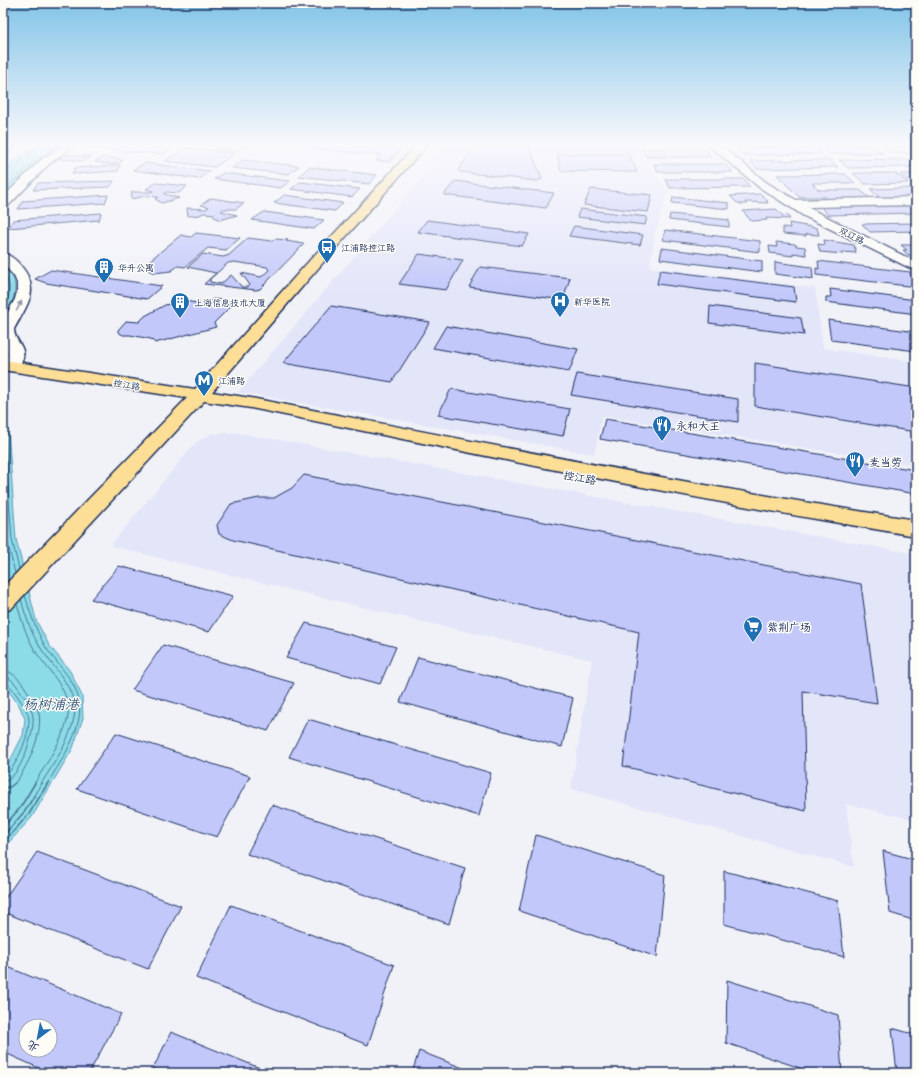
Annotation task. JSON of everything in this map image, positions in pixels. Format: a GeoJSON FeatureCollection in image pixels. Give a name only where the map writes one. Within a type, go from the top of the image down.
{"type":"FeatureCollection","features":[{"type":"Feature","properties":{"kind":"main road"},"geometry":{"type":"LineString","coordinates":[[3,602],[198,396],[315,262],[377,194]]}},
{"type":"Feature","properties":{"kind":"main road","name":"控江路"},"geometry":{"type":"LineString","coordinates":[[7,366],[251,403],[567,466],[801,510],[916,528]]}},
{"type":"Feature","properties":{"kind":"main road","name":"控江路"},"geometry":{"type":"LineString","coordinates":[[251,403],[267,419],[916,538]]}},
{"type":"Feature","properties":{"kind":"street"},"geometry":{"type":"LineString","coordinates":[[3,204],[13,194]]}},
{"type":"Feature","properties":{"kind":"street","name":"双辽路"},"geometry":{"type":"LineString","coordinates":[[778,194],[842,231],[916,267]]}},
{"type":"Feature","properties":{"kind":"street"},"geometry":{"type":"LineString","coordinates":[[793,204],[916,201]]}},
{"type":"Feature","properties":{"kind":"street"},"geometry":{"type":"LineString","coordinates":[[3,257],[15,266],[23,277],[25,284],[22,302],[6,329],[6,334],[9,337],[16,358],[7,366]]}},
{"type":"Feature","properties":{"kind":"shaded area","name":"新华医院"},"geometry":{"type":"Polygon","coordinates":[[[408,194],[667,194],[655,233],[650,267],[815,288],[823,348],[916,362],[916,465],[602,416],[594,454],[238,392],[408,194]]]}},
{"type":"Feature","properties":{"kind":"shaded area","name":"紫荆广场"},"geometry":{"type":"Polygon","coordinates":[[[239,433],[916,554],[916,820],[846,804],[854,867],[571,789],[592,660],[420,621],[110,546],[195,443],[211,434],[239,433]]]}},
{"type":"Feature","properties":{"kind":"water"},"geometry":{"type":"Polygon","coordinates":[[[3,265],[14,281],[15,292],[3,325],[3,265]]]}},
{"type":"Feature","properties":{"kind":"water","name":"杨树浦港"},"geometry":{"type":"Polygon","coordinates":[[[3,360],[16,539],[36,620],[49,645],[70,671],[82,696],[83,718],[73,748],[32,817],[3,849],[3,775],[23,735],[25,719],[19,705],[3,684],[3,360]]]}},
{"type":"Feature","properties":{"kind":"building"},"geometry":{"type":"Polygon","coordinates":[[[132,194],[165,194],[179,198],[162,203],[155,199],[158,197],[146,196],[131,199],[132,194]]]}},
{"type":"Feature","properties":{"kind":"building"},"geometry":{"type":"Polygon","coordinates":[[[331,194],[355,194],[352,197],[331,194]]]}},
{"type":"Feature","properties":{"kind":"building"},"geometry":{"type":"Polygon","coordinates":[[[445,194],[553,194],[546,208],[445,194]]]}},
{"type":"Feature","properties":{"kind":"building"},"geometry":{"type":"Polygon","coordinates":[[[589,194],[652,195],[648,212],[584,205],[589,194]]]}},
{"type":"Feature","properties":{"kind":"building"},"geometry":{"type":"Polygon","coordinates":[[[761,194],[768,201],[766,201],[768,203],[745,202],[747,204],[741,204],[736,202],[730,196],[761,194]]]}},
{"type":"Feature","properties":{"kind":"building"},"geometry":{"type":"Polygon","coordinates":[[[796,194],[865,194],[871,199],[828,200],[826,197],[799,197],[796,194]]]}},
{"type":"Feature","properties":{"kind":"building"},"geometry":{"type":"Polygon","coordinates":[[[876,194],[916,194],[916,200],[884,201],[876,194]]]}},
{"type":"Feature","properties":{"kind":"building"},"geometry":{"type":"Polygon","coordinates":[[[108,195],[105,203],[18,209],[23,201],[108,195]]]}},
{"type":"Feature","properties":{"kind":"building"},"geometry":{"type":"Polygon","coordinates":[[[284,195],[343,203],[335,211],[274,203],[284,195]]]}},
{"type":"Feature","properties":{"kind":"building"},"geometry":{"type":"Polygon","coordinates":[[[673,197],[729,203],[729,209],[672,203],[673,197]]]}},
{"type":"Feature","properties":{"kind":"building"},"geometry":{"type":"Polygon","coordinates":[[[211,198],[244,203],[236,209],[223,209],[221,211],[237,215],[220,220],[213,216],[215,214],[203,213],[200,215],[188,216],[187,208],[206,209],[209,207],[201,205],[211,198]]]}},
{"type":"Feature","properties":{"kind":"building"},"geometry":{"type":"Polygon","coordinates":[[[916,206],[916,213],[828,215],[821,207],[916,206]]]}},
{"type":"Feature","properties":{"kind":"building"},"geometry":{"type":"Polygon","coordinates":[[[580,209],[647,217],[645,225],[577,217],[580,209]]]}},
{"type":"Feature","properties":{"kind":"building"},"geometry":{"type":"Polygon","coordinates":[[[776,209],[783,216],[787,215],[790,219],[766,218],[767,220],[751,221],[743,211],[776,209]]]}},
{"type":"Feature","properties":{"kind":"building"},"geometry":{"type":"Polygon","coordinates":[[[264,212],[324,220],[314,229],[252,220],[264,212]]]}},
{"type":"Feature","properties":{"kind":"building"},"geometry":{"type":"Polygon","coordinates":[[[101,213],[99,220],[9,228],[13,220],[101,213]]]}},
{"type":"Feature","properties":{"kind":"building"},"geometry":{"type":"Polygon","coordinates":[[[670,214],[729,220],[729,227],[669,220],[670,214]]]}},
{"type":"Feature","properties":{"kind":"building"},"geometry":{"type":"Polygon","coordinates":[[[427,220],[529,234],[522,246],[418,232],[427,220]]]}},
{"type":"Feature","properties":{"kind":"building"},"geometry":{"type":"Polygon","coordinates":[[[789,223],[817,228],[819,235],[806,234],[806,236],[783,234],[783,227],[790,228],[789,223]]]}},
{"type":"Feature","properties":{"kind":"building"},"geometry":{"type":"Polygon","coordinates":[[[916,223],[916,231],[870,232],[862,224],[916,223]]]}},
{"type":"Feature","properties":{"kind":"building"},"geometry":{"type":"Polygon","coordinates":[[[574,226],[643,235],[640,245],[569,236],[574,226]]]}},
{"type":"Feature","properties":{"kind":"building"},"geometry":{"type":"Polygon","coordinates":[[[665,230],[760,241],[760,252],[663,240],[665,230]]]}},
{"type":"Feature","properties":{"kind":"building"},"geometry":{"type":"Polygon","coordinates":[[[196,233],[240,238],[226,250],[208,248],[185,267],[178,266],[171,271],[154,273],[144,268],[144,265],[181,235],[191,237],[196,233]]]}},
{"type":"Feature","properties":{"kind":"building"},"geometry":{"type":"Polygon","coordinates":[[[248,238],[272,241],[275,239],[288,240],[286,241],[304,244],[260,289],[256,290],[204,284],[216,273],[188,267],[203,254],[223,257],[229,255],[248,238]]]}},
{"type":"Feature","properties":{"kind":"building"},"geometry":{"type":"Polygon","coordinates":[[[824,240],[854,245],[856,253],[843,252],[843,254],[820,252],[818,244],[825,245],[824,240]]]}},
{"type":"Feature","properties":{"kind":"building"},"geometry":{"type":"Polygon","coordinates":[[[776,242],[795,244],[796,246],[805,247],[806,255],[793,253],[793,256],[770,253],[769,246],[777,247],[776,242]]]}},
{"type":"Feature","properties":{"kind":"building"},"geometry":{"type":"Polygon","coordinates":[[[901,245],[916,245],[916,255],[908,255],[903,250],[907,250],[901,245]]]}},
{"type":"Feature","properties":{"kind":"building"},"geometry":{"type":"Polygon","coordinates":[[[662,248],[762,261],[762,272],[660,259],[662,248]]]}},
{"type":"Feature","properties":{"kind":"building"},"geometry":{"type":"Polygon","coordinates":[[[419,254],[463,260],[446,290],[399,284],[419,254]]]}},
{"type":"Feature","properties":{"kind":"building"},"geometry":{"type":"Polygon","coordinates":[[[818,261],[910,272],[912,279],[916,280],[916,287],[816,275],[816,268],[819,269],[818,261]]]}},
{"type":"Feature","properties":{"kind":"building"},"geometry":{"type":"Polygon","coordinates":[[[234,262],[267,267],[269,270],[261,277],[241,273],[250,285],[248,287],[242,287],[231,275],[221,284],[210,282],[210,279],[228,263],[234,262]]]}},
{"type":"Feature","properties":{"kind":"building"},"geometry":{"type":"Polygon","coordinates":[[[775,262],[812,267],[813,279],[775,274],[775,262]]]}},
{"type":"Feature","properties":{"kind":"building"},"geometry":{"type":"Polygon","coordinates":[[[480,267],[570,278],[563,300],[469,287],[480,267]]]}},
{"type":"Feature","properties":{"kind":"building","name":"华升公寓"},"geometry":{"type":"Polygon","coordinates":[[[51,270],[162,286],[147,299],[46,283],[35,279],[51,270]]]}},
{"type":"Feature","properties":{"kind":"building"},"geometry":{"type":"Polygon","coordinates":[[[660,270],[794,287],[796,302],[657,284],[660,270]]]}},
{"type":"Feature","properties":{"kind":"building"},"geometry":{"type":"Polygon","coordinates":[[[830,289],[916,300],[916,314],[826,302],[826,297],[831,297],[830,289]]]}},
{"type":"Feature","properties":{"kind":"building","name":"上海信息技术大厦"},"geometry":{"type":"Polygon","coordinates":[[[213,299],[231,301],[229,304],[231,306],[214,323],[216,327],[155,343],[151,339],[123,335],[118,332],[126,321],[139,322],[145,316],[165,305],[183,301],[206,304],[213,299]]]}},
{"type":"Feature","properties":{"kind":"building"},"geometry":{"type":"Polygon","coordinates":[[[331,306],[430,322],[392,382],[283,363],[331,306]]]}},
{"type":"Feature","properties":{"kind":"building"},"geometry":{"type":"Polygon","coordinates":[[[710,306],[801,318],[804,335],[709,323],[710,306]]]}},
{"type":"Feature","properties":{"kind":"building"},"geometry":{"type":"Polygon","coordinates":[[[828,320],[916,332],[916,351],[831,340],[828,320]]]}},
{"type":"Feature","properties":{"kind":"building"},"geometry":{"type":"Polygon","coordinates":[[[446,326],[578,349],[569,372],[433,348],[446,326]]]}},
{"type":"Feature","properties":{"kind":"building"},"geometry":{"type":"Polygon","coordinates":[[[755,363],[916,388],[916,432],[755,406],[755,363]]]}},
{"type":"Feature","properties":{"kind":"building"},"geometry":{"type":"Polygon","coordinates":[[[577,374],[738,399],[738,422],[571,395],[577,374]]]}},
{"type":"Feature","properties":{"kind":"building"},"geometry":{"type":"Polygon","coordinates":[[[451,389],[570,409],[563,436],[438,415],[451,389]]]}},
{"type":"Feature","properties":{"kind":"building"},"geometry":{"type":"Polygon","coordinates":[[[605,419],[916,470],[916,494],[600,439],[605,419]]]}},
{"type":"Feature","properties":{"kind":"building","name":"紫荆广场"},"geometry":{"type":"Polygon","coordinates":[[[304,475],[861,584],[877,703],[803,691],[806,811],[623,766],[639,632],[233,540],[219,534],[217,525],[231,504],[259,498],[274,498],[292,488],[304,475]]]}},
{"type":"Feature","properties":{"kind":"building"},"geometry":{"type":"Polygon","coordinates":[[[119,566],[233,596],[209,632],[91,599],[119,566]]]}},
{"type":"Feature","properties":{"kind":"building"},"geometry":{"type":"Polygon","coordinates":[[[306,623],[396,647],[380,684],[286,658],[306,623]]]}},
{"type":"Feature","properties":{"kind":"building"},"geometry":{"type":"Polygon","coordinates":[[[163,645],[294,683],[268,731],[132,690],[163,645]]]}},
{"type":"Feature","properties":{"kind":"building"},"geometry":{"type":"Polygon","coordinates":[[[418,657],[573,698],[562,747],[400,702],[418,657]]]}},
{"type":"Feature","properties":{"kind":"building"},"geometry":{"type":"Polygon","coordinates":[[[308,719],[491,773],[479,816],[289,757],[308,719]]]}},
{"type":"Feature","properties":{"kind":"building"},"geometry":{"type":"Polygon","coordinates":[[[116,733],[250,776],[217,837],[77,789],[116,733]]]}},
{"type":"Feature","properties":{"kind":"building"},"geometry":{"type":"Polygon","coordinates":[[[272,805],[465,868],[449,924],[247,854],[272,805]]]}},
{"type":"Feature","properties":{"kind":"building"},"geometry":{"type":"Polygon","coordinates":[[[536,835],[665,875],[657,957],[519,911],[536,835]]]}},
{"type":"Feature","properties":{"kind":"building"},"geometry":{"type":"Polygon","coordinates":[[[883,851],[916,860],[916,921],[890,913],[883,851]]]}},
{"type":"Feature","properties":{"kind":"building"},"geometry":{"type":"Polygon","coordinates":[[[37,852],[181,906],[148,969],[3,912],[3,901],[37,852]]]}},
{"type":"Feature","properties":{"kind":"building"},"geometry":{"type":"Polygon","coordinates":[[[724,871],[838,901],[844,957],[724,924],[724,871]]]}},
{"type":"Feature","properties":{"kind":"building"},"geometry":{"type":"Polygon","coordinates":[[[231,905],[394,965],[368,1045],[196,978],[231,905]]]}},
{"type":"Feature","properties":{"kind":"building"},"geometry":{"type":"Polygon","coordinates":[[[3,965],[121,1014],[89,1073],[50,1073],[3,1052],[3,965]]]}},
{"type":"Feature","properties":{"kind":"building"},"geometry":{"type":"Polygon","coordinates":[[[727,980],[838,1015],[842,1073],[815,1073],[726,1043],[727,980]]]}},
{"type":"Feature","properties":{"kind":"building"},"geometry":{"type":"Polygon","coordinates":[[[892,1028],[916,1035],[916,1073],[897,1073],[892,1028]]]}},
{"type":"Feature","properties":{"kind":"building"},"geometry":{"type":"Polygon","coordinates":[[[171,1032],[272,1073],[151,1073],[171,1032]]]}},
{"type":"Feature","properties":{"kind":"building"},"geometry":{"type":"Polygon","coordinates":[[[419,1051],[476,1073],[412,1073],[419,1051]]]}},
{"type":"Feature","properties":{"kind":"place","name":"江浦路控江路"},"geometry":{"type":"Point","coordinates":[327,264]}},
{"type":"Feature","properties":{"kind":"place","name":"华升公寓"},"geometry":{"type":"Point","coordinates":[104,284]}},
{"type":"Feature","properties":{"kind":"place","name":"新华医院"},"geometry":{"type":"Point","coordinates":[560,318]}},
{"type":"Feature","properties":{"kind":"place","name":"上海信息技术大厦"},"geometry":{"type":"Point","coordinates":[180,319]}},
{"type":"Feature","properties":{"kind":"place","name":"江浦路"},"geometry":{"type":"Point","coordinates":[204,397]}},
{"type":"Feature","properties":{"kind":"place","name":"永和大王"},"geometry":{"type":"Point","coordinates":[662,442]}},
{"type":"Feature","properties":{"kind":"place","name":"麦当劳"},"geometry":{"type":"Point","coordinates":[855,478]}},
{"type":"Feature","properties":{"kind":"place","name":"紫荆广场"},"geometry":{"type":"Point","coordinates":[753,643]}}]}
